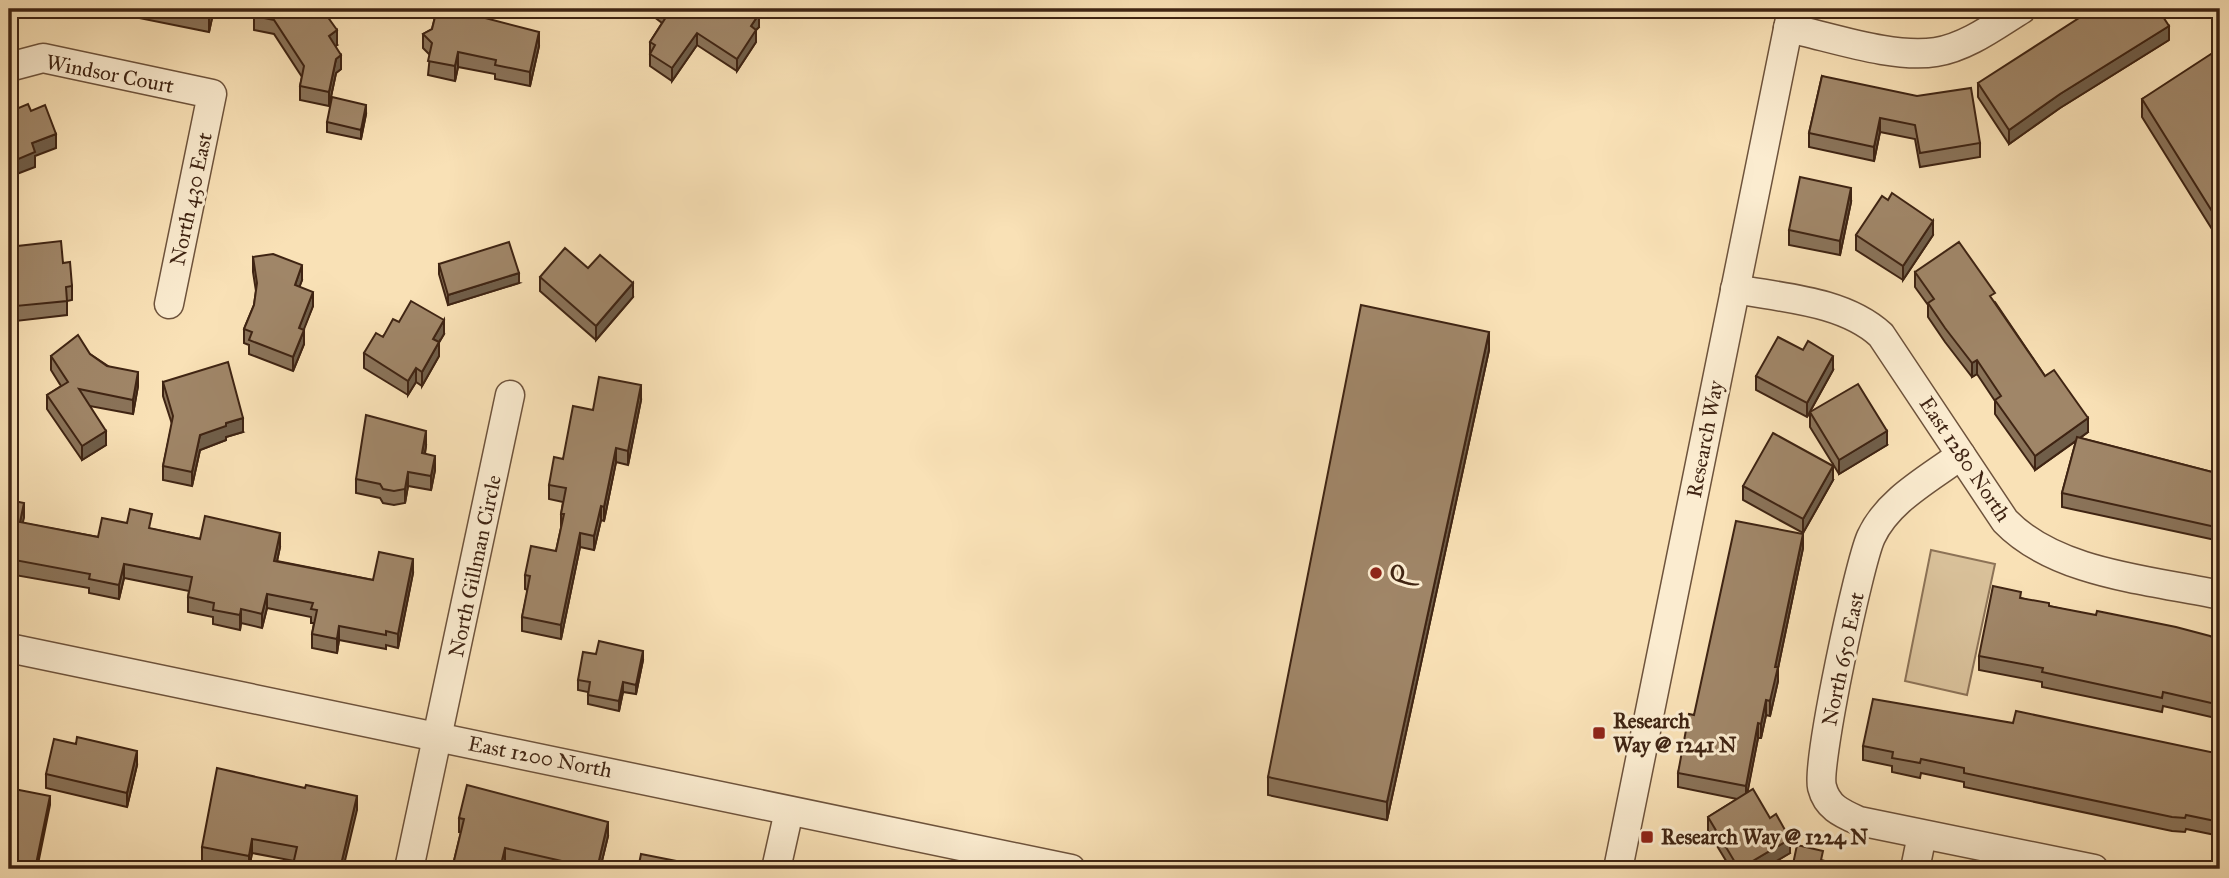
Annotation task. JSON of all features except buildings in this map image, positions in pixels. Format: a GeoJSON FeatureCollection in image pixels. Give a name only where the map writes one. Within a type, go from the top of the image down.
{"type":"FeatureCollection","features":[{"type":"Feature","properties":{"kind":"street"},"geometry":{"type":"LineString","coordinates":[[1790,18],[1891,50],[1934,52],[1989,30],[2022,9]]}},
{"type":"Feature","properties":{"kind":"street","name":"Research Way"},"geometry":{"type":"LineString","coordinates":[[1618,869],[1790,18]]}},
{"type":"Feature","properties":{"kind":"street","name":"Windsor Court"},"geometry":{"type":"LineString","coordinates":[[9,66],[43,58],[212,94]]}},
{"type":"Feature","properties":{"kind":"street","name":"North 430 East"},"geometry":{"type":"LineString","coordinates":[[169,304],[212,94]]}},
{"type":"Feature","properties":{"kind":"street","name":"East 1280 North"},"geometry":{"type":"LineString","coordinates":[[1735,289],[1847,312],[1868,323],[1881,335],[2005,521],[2022,539],[2043,552],[2105,570],[2220,595]]}},
{"type":"Feature","properties":{"kind":"street","name":"North Gillman Circle"},"geometry":{"type":"LineString","coordinates":[[409,869],[510,395]]}},
{"type":"Feature","properties":{"kind":"street","name":"North 650 East"},"geometry":{"type":"LineString","coordinates":[[1961,455],[1899,500],[1871,538],[1821,770],[1821,785],[1827,802],[1840,813],[1859,821],[2094,869]]}},
{"type":"Feature","properties":{"kind":"street","name":"East 1200 North"},"geometry":{"type":"LineString","coordinates":[[9,648],[645,778],[1042,867],[1071,869]]}},
{"type":"Feature","properties":{"kind":"street"},"geometry":{"type":"LineString","coordinates":[[776,869],[789,811]]}},
{"type":"Feature","properties":{"kind":"street"},"geometry":{"type":"LineString","coordinates":[[1915,869],[1922,835]]}},
{"type":"Feature","properties":{"kind":"shaded area"},"geometry":{"type":"Polygon","coordinates":[[[1931,550],[1995,564],[1967,695],[1905,681],[1931,550]]]}},
{"type":"Feature","properties":{"kind":"place","name":"Q"},"geometry":{"type":"Point","coordinates":[1376,573]}},
{"type":"Feature","properties":{"kind":"place","name":"Research Way @ 1241 N"},"geometry":{"type":"Point","coordinates":[1599,733]}},
{"type":"Feature","properties":{"kind":"place","name":"Research Way @ 1224 N"},"geometry":{"type":"Point","coordinates":[1647,837]}}]}
